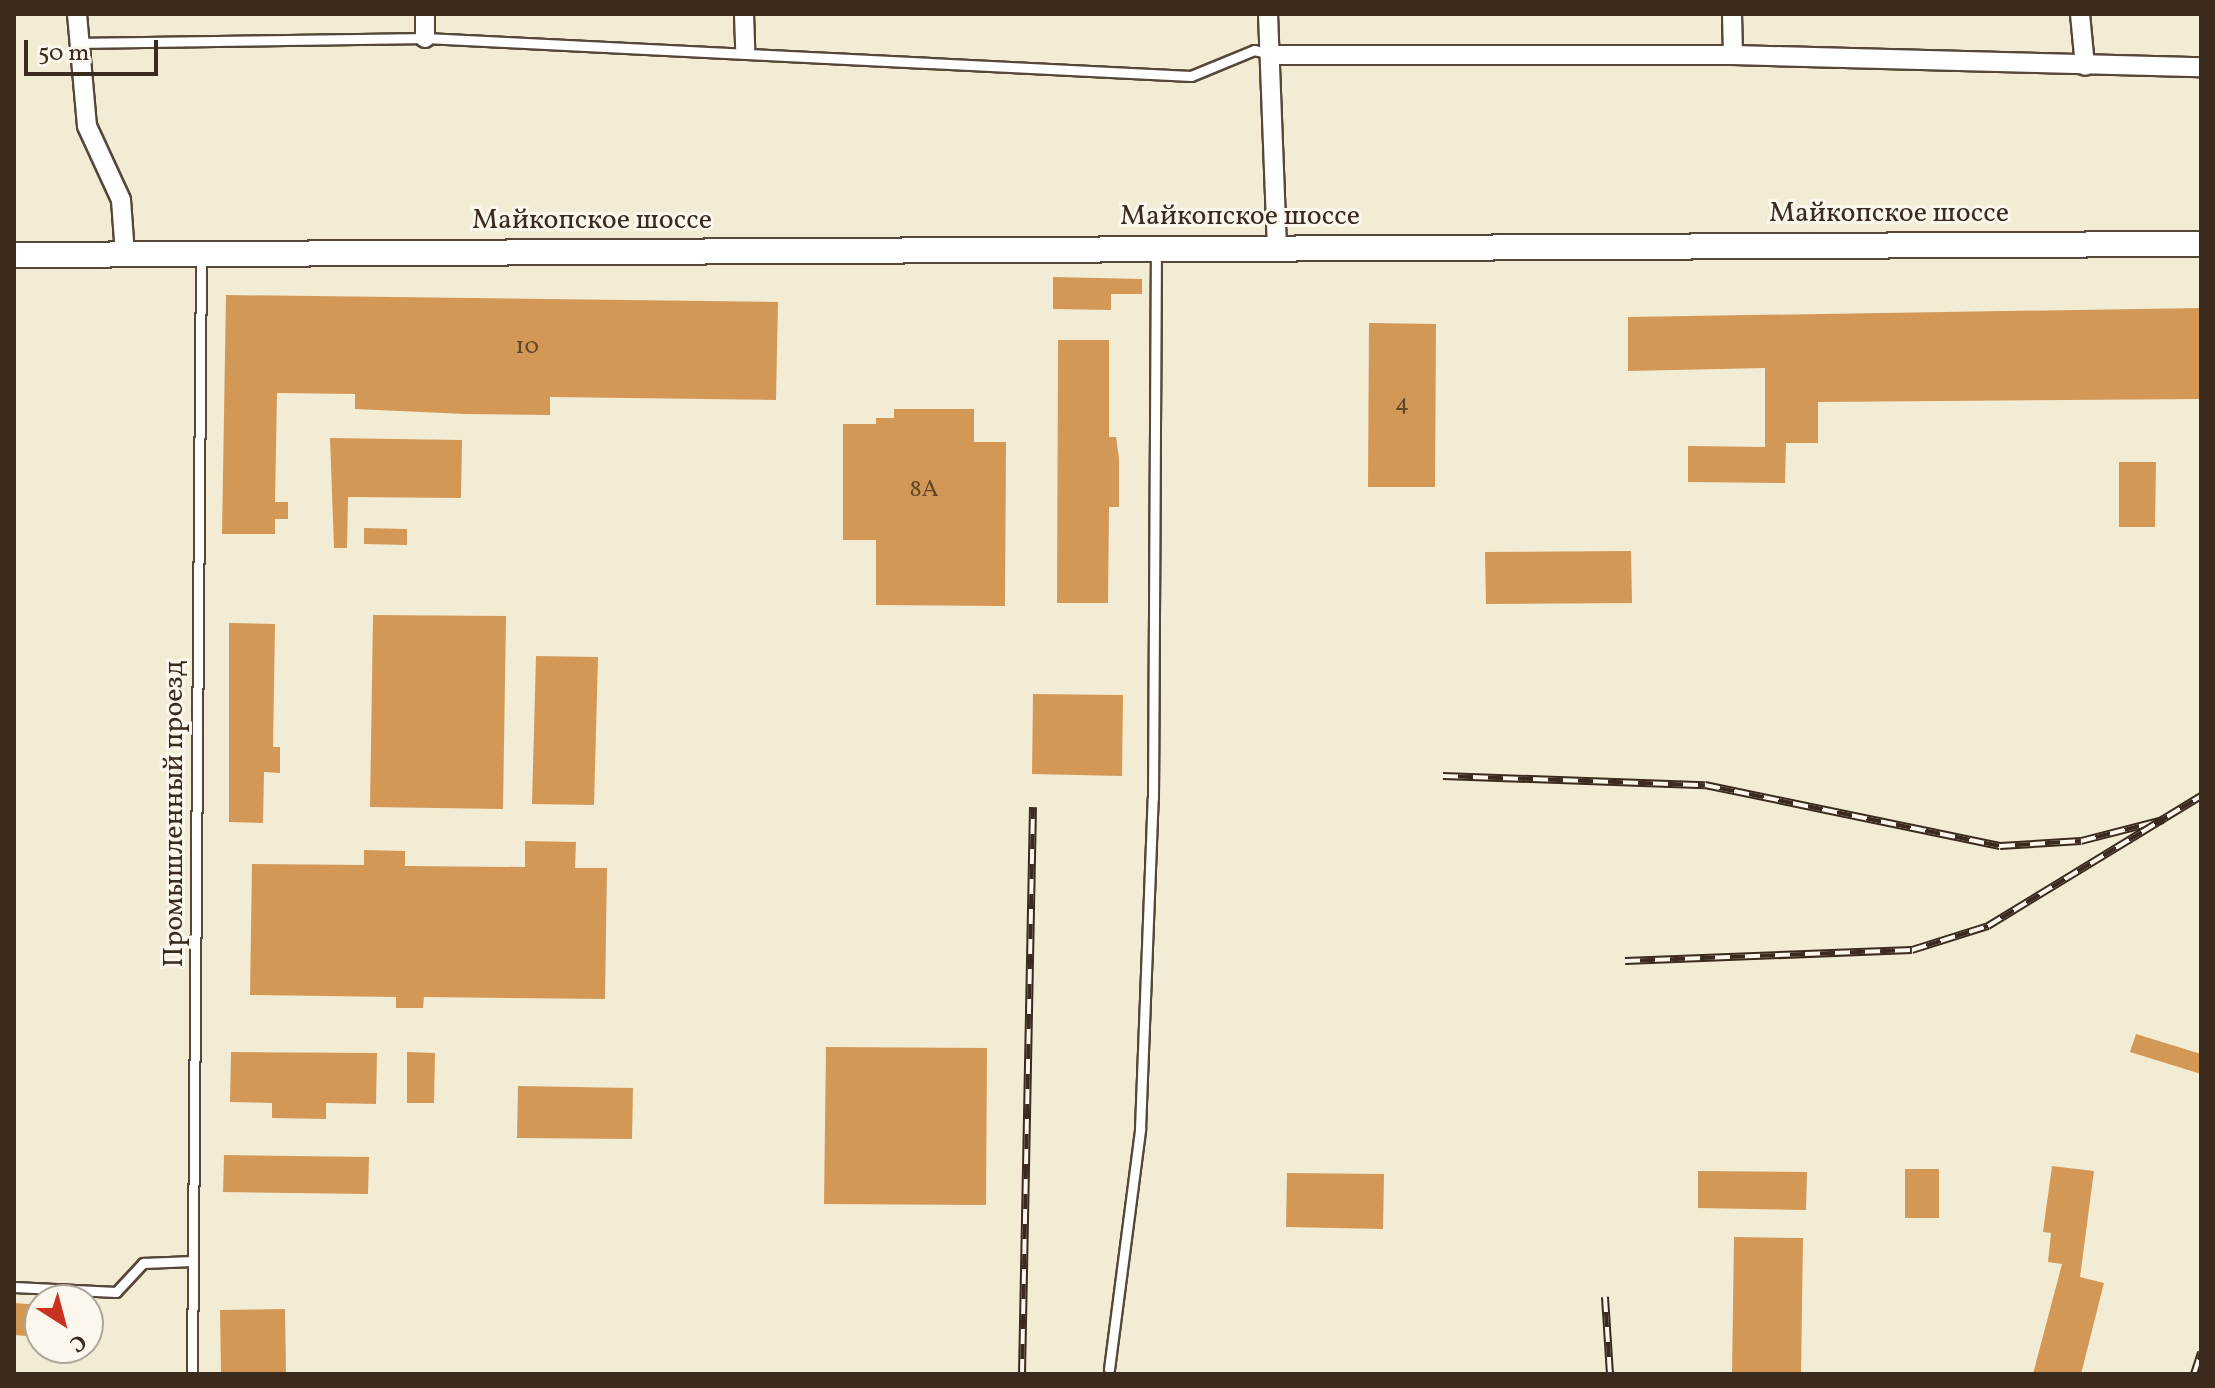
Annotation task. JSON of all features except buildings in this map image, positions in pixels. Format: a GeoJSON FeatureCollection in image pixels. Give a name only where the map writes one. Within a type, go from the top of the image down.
{"type":"FeatureCollection","features":[{"type":"Feature","properties":{"kind":"street"},"geometry":{"type":"LineString","coordinates":[[77,14],[87,126],[121,200],[125,255]]}},
{"type":"Feature","properties":{"kind":"street"},"geometry":{"type":"LineString","coordinates":[[425,14],[425,38]]}},
{"type":"Feature","properties":{"kind":"street"},"geometry":{"type":"LineString","coordinates":[[744,14],[745,49]]}},
{"type":"Feature","properties":{"kind":"street"},"geometry":{"type":"LineString","coordinates":[[1268,14],[1275,55],[1277,246]]}},
{"type":"Feature","properties":{"kind":"street"},"geometry":{"type":"LineString","coordinates":[[1732,14],[1733,55]]}},
{"type":"Feature","properties":{"kind":"street"},"geometry":{"type":"LineString","coordinates":[[2080,14],[2085,66]]}},
{"type":"Feature","properties":{"kind":"street"},"geometry":{"type":"LineString","coordinates":[[1275,55],[1733,55],[2201,67]]}},
{"type":"Feature","properties":{"kind":"street","name":"Майкопское шоссе"},"geometry":{"type":"LineString","coordinates":[[14,255],[1277,246],[2201,244]]}},
{"type":"Feature","properties":{"kind":"lane"},"geometry":{"type":"LineString","coordinates":[[78,43],[425,38],[745,49],[1191,76],[1254,50],[1275,55]]}},
{"type":"Feature","properties":{"kind":"lane"},"geometry":{"type":"LineString","coordinates":[[1109,1369],[1140,1129],[1153,798],[1156,247]]}},
{"type":"Feature","properties":{"kind":"lane","name":"Промышленный проезд"},"geometry":{"type":"LineString","coordinates":[[192,1374],[202,255]]}},
{"type":"Feature","properties":{"kind":"lane"},"geometry":{"type":"LineString","coordinates":[[14,1287],[116,1292],[143,1263],[193,1261]]}},
{"type":"Feature","properties":{"kind":"railway"},"geometry":{"type":"LineString","coordinates":[[1443,776],[1705,785],[2000,846],[2081,841],[2163,820]]}},
{"type":"Feature","properties":{"kind":"railway"},"geometry":{"type":"LineString","coordinates":[[1625,961],[1912,950],[1988,926],[2201,796]]}},
{"type":"Feature","properties":{"kind":"railway"},"geometry":{"type":"LineString","coordinates":[[1022,1374],[1033,807]]}},
{"type":"Feature","properties":{"kind":"railway"},"geometry":{"type":"LineString","coordinates":[[1605,1297],[1610,1374]]}},
{"type":"Feature","properties":{"kind":"railway"},"geometry":{"type":"LineString","coordinates":[[2194,1374],[2201,1352]]}}]}
